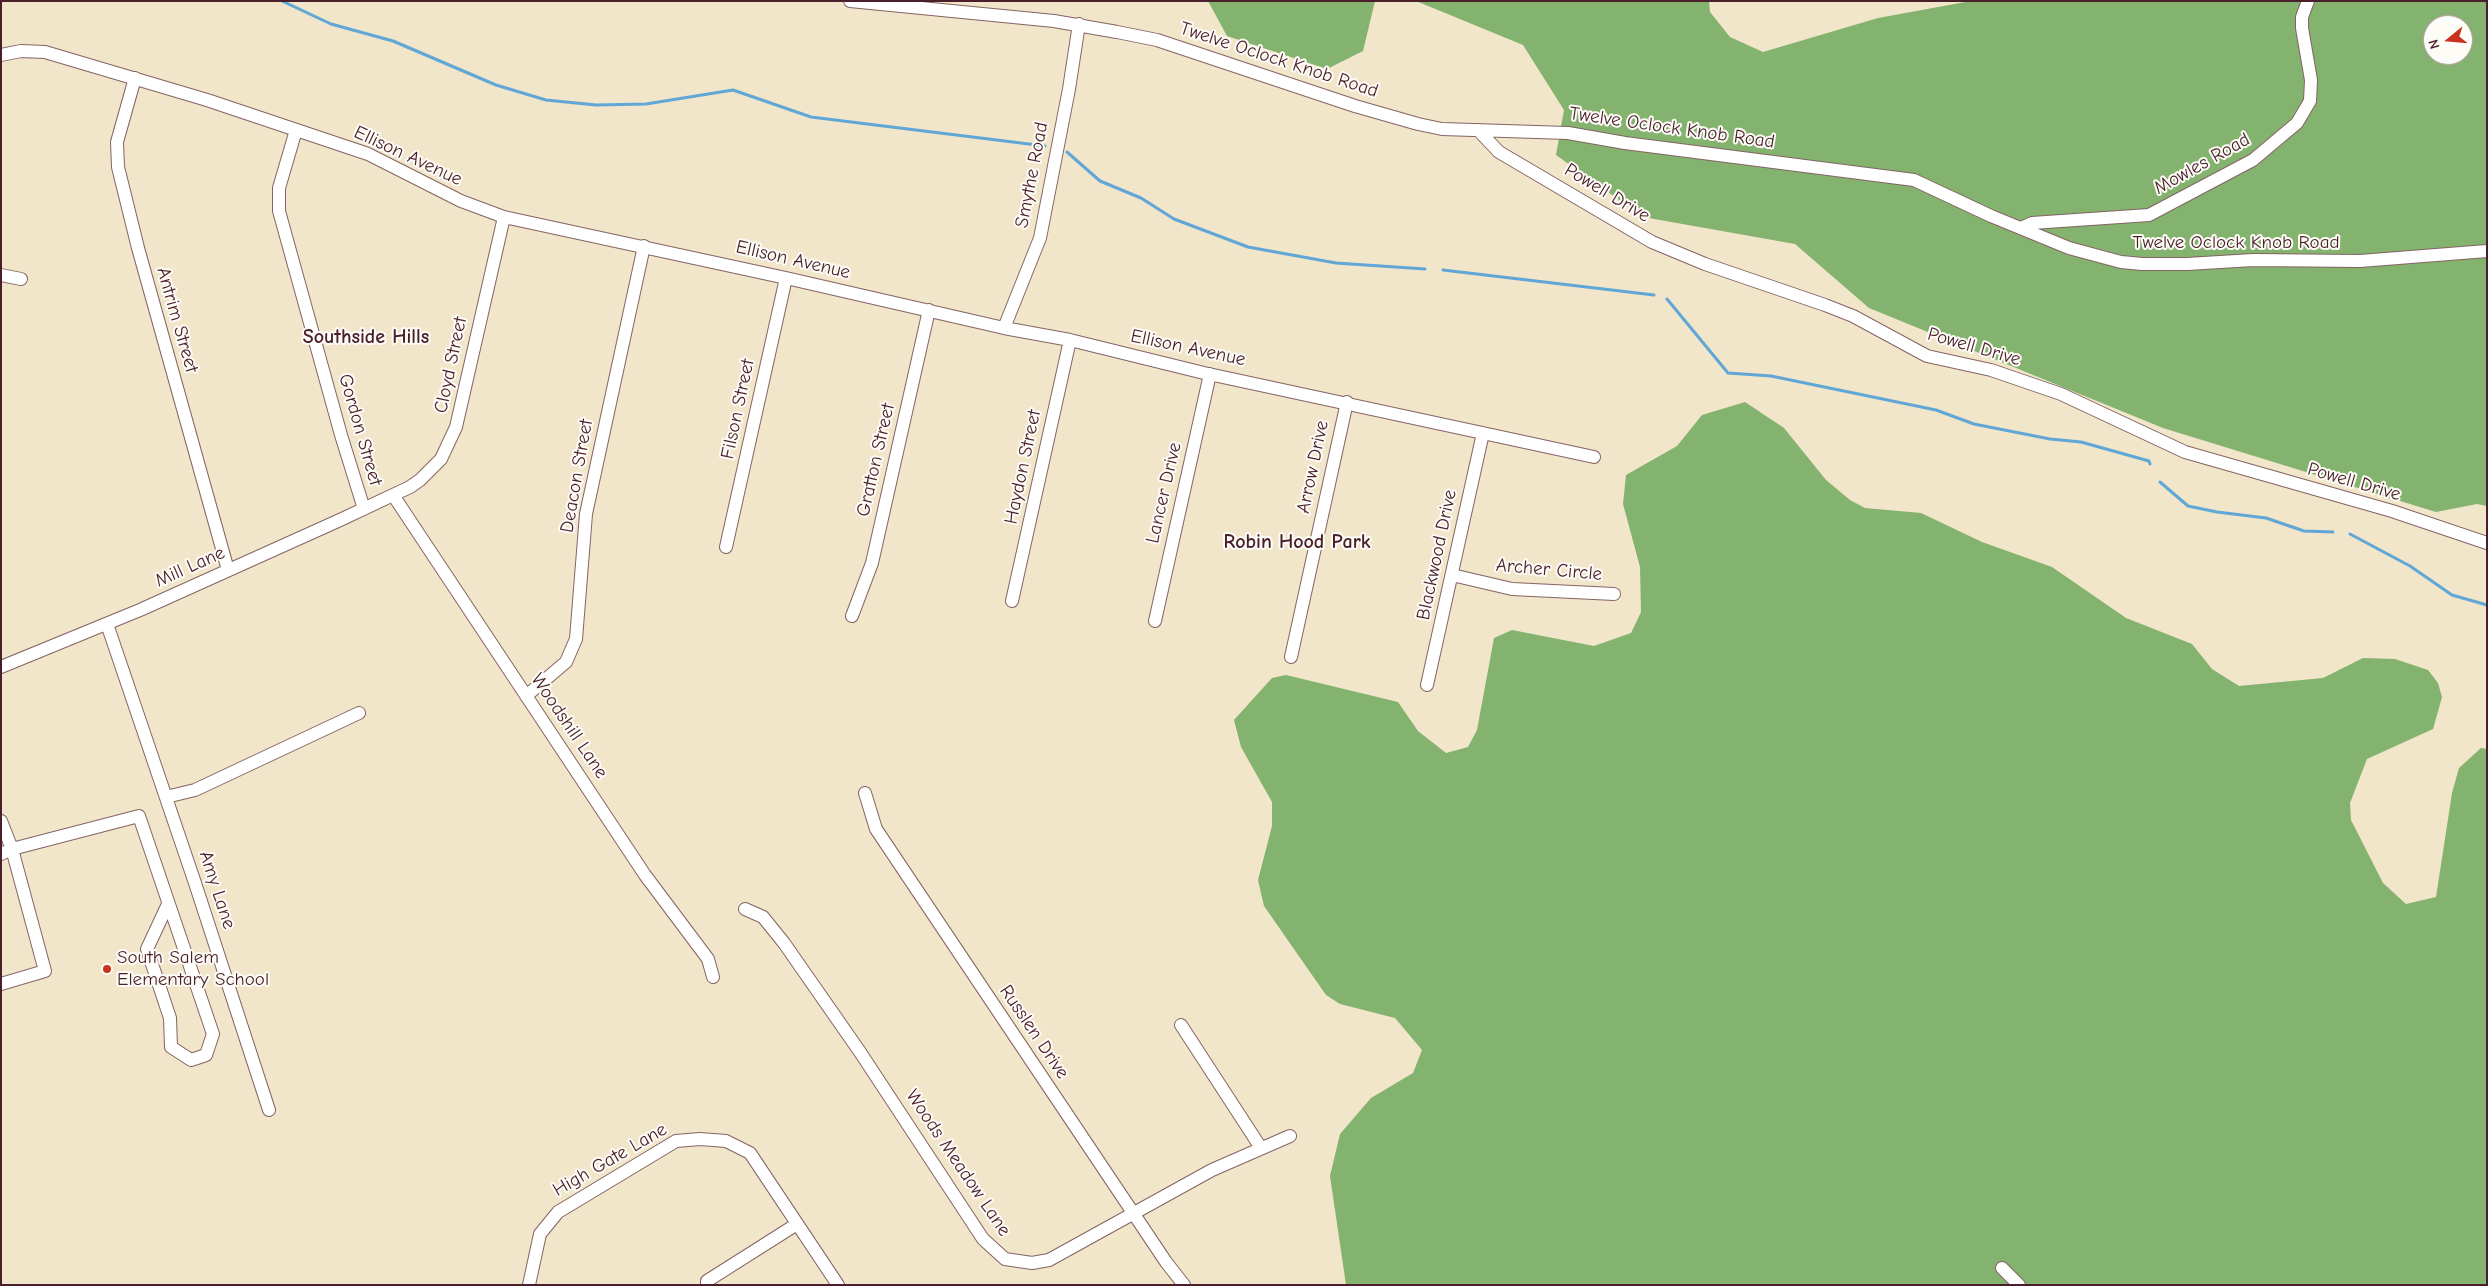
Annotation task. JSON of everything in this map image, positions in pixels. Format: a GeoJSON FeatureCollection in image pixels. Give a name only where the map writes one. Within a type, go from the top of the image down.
{"type":"FeatureCollection","features":[{"type":"Feature","properties":{"kind":"street","name":"Twelve Oclock Knob Road"},"geometry":{"type":"LineString","coordinates":[[850,1],[959,7],[1079,24],[1157,40],[1232,64],[1284,84],[1418,124],[1442,128],[1568,133],[1625,143],[1914,180],[2021,228],[2098,257],[2142,264],[2253,260],[2370,261],[2487,251]]}},
{"type":"Feature","properties":{"kind":"street","name":"Mowles Road"},"geometry":{"type":"LineString","coordinates":[[2021,228],[2032,223],[2150,215],[2253,160],[2297,122],[2310,100],[2311,80],[2302,23],[2308,1]]}},
{"type":"Feature","properties":{"kind":"street","name":"Smythe Road"},"geometry":{"type":"LineString","coordinates":[[1004,328],[1040,238],[1070,89],[1079,24]]}},
{"type":"Feature","properties":{"kind":"street","name":"Ellison Avenue"},"geometry":{"type":"LineString","coordinates":[[1,55],[20,51],[45,52],[135,78],[368,154],[426,181],[461,202],[504,217],[644,246],[1004,328],[1070,340],[1210,374],[1347,402],[1594,457]]}},
{"type":"Feature","properties":{"kind":"street","name":"Antrim Street"},"geometry":{"type":"LineString","coordinates":[[135,78],[117,142],[118,167],[140,258],[228,570]]}},
{"type":"Feature","properties":{"kind":"street","name":"Gordon Street"},"geometry":{"type":"LineString","coordinates":[[296,130],[279,188],[279,212],[341,435],[364,509]]}},
{"type":"Feature","properties":{"kind":"street","name":"Powell Drive"},"geometry":{"type":"LineString","coordinates":[[1478,130],[1499,152],[1652,242],[1714,267],[1825,304],[1853,316],[1927,356],[1991,370],[2061,394],[2185,452],[2392,511],[2487,543]]}},
{"type":"Feature","properties":{"kind":"street","name":"Cloyd Street"},"geometry":{"type":"LineString","coordinates":[[393,496],[410,487],[432,469],[448,446],[456,427],[504,217]]}},
{"type":"Feature","properties":{"kind":"street","name":"Deacon Street"},"geometry":{"type":"LineString","coordinates":[[526,696],[566,662],[576,639],[586,514],[644,246]]}},
{"type":"Feature","properties":{"kind":"street"},"geometry":{"type":"LineString","coordinates":[[1,275],[21,279]]}},
{"type":"Feature","properties":{"kind":"street","name":"Filson Street"},"geometry":{"type":"LineString","coordinates":[[726,547],[786,278]]}},
{"type":"Feature","properties":{"kind":"street","name":"Gratton Street"},"geometry":{"type":"LineString","coordinates":[[852,616],[872,563],[929,310]]}},
{"type":"Feature","properties":{"kind":"street","name":"Haydon Street"},"geometry":{"type":"LineString","coordinates":[[1012,601],[1070,340]]}},
{"type":"Feature","properties":{"kind":"street","name":"Lancer Drive"},"geometry":{"type":"LineString","coordinates":[[1154,621],[1210,374]]}},
{"type":"Feature","properties":{"kind":"street","name":"Arrow Drive"},"geometry":{"type":"LineString","coordinates":[[1291,657],[1347,402]]}},
{"type":"Feature","properties":{"kind":"street","name":"Blackwood Drive"},"geometry":{"type":"LineString","coordinates":[[1427,685],[1483,433]]}},
{"type":"Feature","properties":{"kind":"street","name":"Mill Lane"},"geometry":{"type":"LineString","coordinates":[[1,667],[107,624],[393,496]]}},
{"type":"Feature","properties":{"kind":"street","name":"Woodshill Lane"},"geometry":{"type":"LineString","coordinates":[[393,496],[645,875],[708,959],[714,977]]}},
{"type":"Feature","properties":{"kind":"street","name":"Archer Circle"},"geometry":{"type":"LineString","coordinates":[[1452,575],[1512,589],[1614,594]]}},
{"type":"Feature","properties":{"kind":"street","name":"Amy Lane"},"geometry":{"type":"LineString","coordinates":[[107,624],[269,1110]]}},
{"type":"Feature","properties":{"kind":"street"},"geometry":{"type":"LineString","coordinates":[[166,797],[195,790],[358,713]]}},
{"type":"Feature","properties":{"kind":"street","name":"Russlen Drive"},"geometry":{"type":"LineString","coordinates":[[865,793],[876,829],[1133,1213],[1184,1285]]}},
{"type":"Feature","properties":{"kind":"street"},"geometry":{"type":"LineString","coordinates":[[7,851],[139,816],[212,1034],[206,1055],[191,1060],[171,1047],[170,1018],[147,949],[168,904]]}},
{"type":"Feature","properties":{"kind":"street"},"geometry":{"type":"LineString","coordinates":[[1,821],[7,851],[45,971],[1,984]]}},
{"type":"Feature","properties":{"kind":"street","name":"Woods Meadow Lane"},"geometry":{"type":"LineString","coordinates":[[745,909],[763,917],[784,942],[860,1052],[983,1239],[996,1253],[1005,1259],[1017,1262],[1048,1260],[1212,1170],[1290,1136]]}},
{"type":"Feature","properties":{"kind":"street"},"geometry":{"type":"LineString","coordinates":[[1181,1025],[1262,1148]]}},
{"type":"Feature","properties":{"kind":"street","name":"High Gate Lane"},"geometry":{"type":"LineString","coordinates":[[529,1285],[540,1234],[558,1212],[676,1141],[700,1138],[726,1140],[750,1153],[838,1285]]}},
{"type":"Feature","properties":{"kind":"street"},"geometry":{"type":"LineString","coordinates":[[707,1285],[707,1281],[797,1224]]}},
{"type":"Feature","properties":{"kind":"street"},"geometry":{"type":"LineString","coordinates":[[2002,1268],[2019,1285]]}},
{"type":"Feature","properties":{"kind":"green space"},"geometry":{"type":"Polygon","coordinates":[[[1208,1],[1375,1],[1363,51],[1327,69],[1227,36],[1208,1]]]}},
{"type":"Feature","properties":{"kind":"green space"},"geometry":{"type":"Polygon","coordinates":[[[1416,1],[1709,1],[1710,12],[1730,37],[1763,52],[1878,18],[1971,1],[2487,1],[2487,506],[2477,504],[2436,512],[2163,428],[1869,308],[1795,244],[1643,217],[1556,155],[1564,110],[1523,45],[1416,1]]]}},
{"type":"Feature","properties":{"kind":"green space"},"geometry":{"type":"Polygon","coordinates":[[[1745,402],[1784,428],[1826,480],[1850,500],[1865,508],[1921,513],[1982,542],[2052,567],[2126,618],[2192,644],[2212,669],[2239,686],[2323,678],[2363,658],[2395,659],[2428,670],[2438,683],[2442,697],[2433,729],[2367,759],[2350,803],[2351,820],[2383,883],[2406,904],[2436,897],[2452,793],[2459,768],[2481,748],[2487,749],[2487,1285],[1346,1285],[1330,1176],[1340,1134],[1371,1098],[1413,1073],[1422,1050],[1395,1018],[1340,1004],[1326,995],[1264,906],[1258,880],[1272,826],[1272,802],[1241,747],[1234,720],[1272,678],[1286,675],[1398,702],[1418,731],[1446,753],[1468,747],[1477,730],[1494,638],[1512,630],[1594,646],[1631,633],[1641,612],[1640,567],[1623,504],[1626,475],[1677,446],[1702,415],[1745,402]]]}},
{"type":"Feature","properties":{"kind":"waterway"},"geometry":{"type":"LineString","coordinates":[[282,1],[331,24],[393,41],[496,85],[546,100],[596,105],[646,104],[733,90],[811,117],[1045,146]]}},
{"type":"Feature","properties":{"kind":"waterway"},"geometry":{"type":"LineString","coordinates":[[1067,152],[1100,181],[1141,198],[1174,219],[1248,247],[1336,263],[1425,269]]}},
{"type":"Feature","properties":{"kind":"waterway"},"geometry":{"type":"LineString","coordinates":[[1443,270],[1654,295]]}},
{"type":"Feature","properties":{"kind":"waterway"},"geometry":{"type":"LineString","coordinates":[[1667,299],[1728,373],[1771,376],[1936,410],[1974,424],[2050,439],[2081,442],[2149,461],[2150,464]]}},
{"type":"Feature","properties":{"kind":"waterway"},"geometry":{"type":"LineString","coordinates":[[2160,482],[2188,506],[2217,512],[2266,518],[2304,531],[2333,532]]}},
{"type":"Feature","properties":{"kind":"waterway"},"geometry":{"type":"LineString","coordinates":[[2350,534],[2410,566],[2452,595],[2487,605]]}},
{"type":"Feature","properties":{"kind":"place","name":"South Salem Elementary School"},"geometry":{"type":"Point","coordinates":[107,969]}},
{"type":"Feature","properties":{"kind":"district","name":"Southside Hills"},"geometry":{"type":"Point","coordinates":[366,337]}},
{"type":"Feature","properties":{"kind":"district","name":"Robin Hood Park"},"geometry":{"type":"Point","coordinates":[1297,542]}}]}
